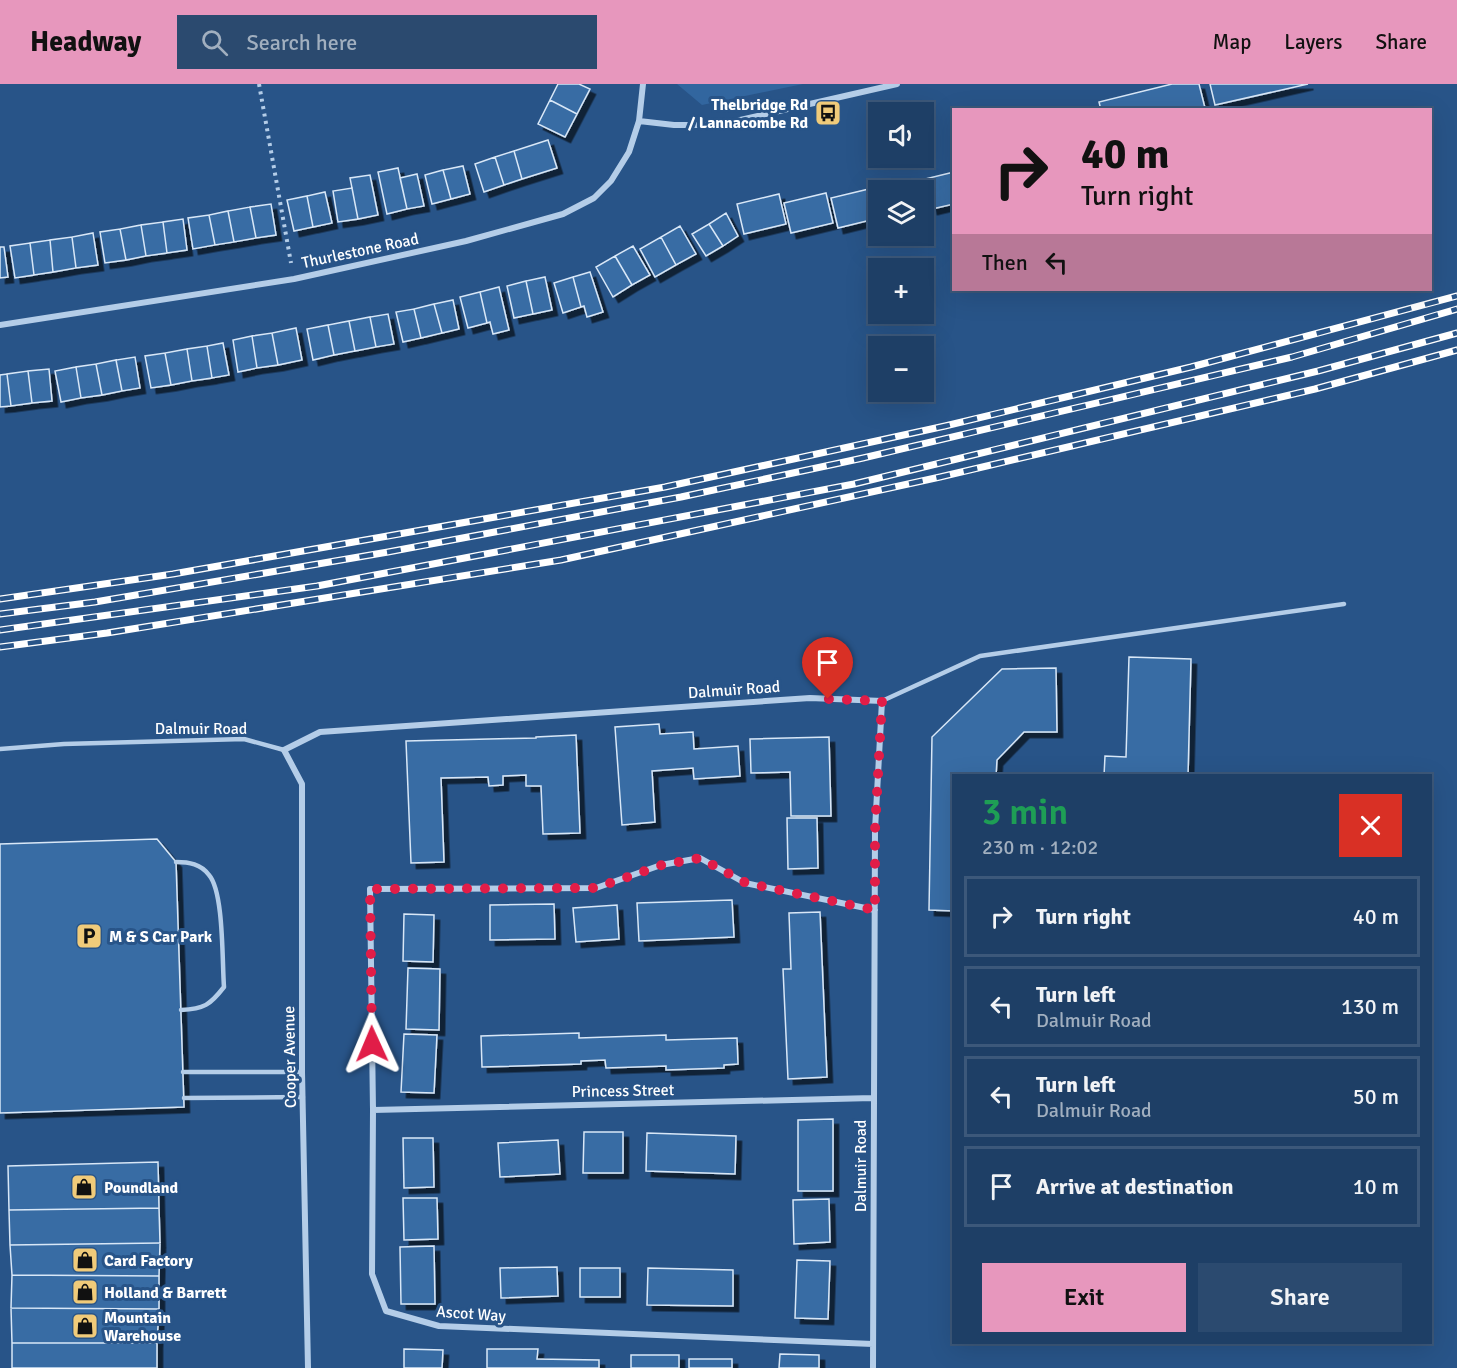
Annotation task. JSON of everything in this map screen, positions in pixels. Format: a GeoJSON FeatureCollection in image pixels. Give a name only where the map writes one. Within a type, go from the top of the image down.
{"type":"FeatureCollection","features":[{"type":"Feature","properties":{"kind":"street","name":"Thurlestone Road"},"geometry":{"type":"LineString","coordinates":[[0,325],[294,279],[466,241],[563,214],[594,198],[611,181],[629,152],[639,121],[643,84]]}},
{"type":"Feature","properties":{"kind":"street"},"geometry":{"type":"LineString","coordinates":[[639,121],[674,125],[718,125],[897,84]]}},
{"type":"Feature","properties":{"kind":"street","name":"Dalmuir Road"},"geometry":{"type":"LineString","coordinates":[[284,750],[320,732],[810,698],[882,701],[875,830],[873,1368]]}},
{"type":"Feature","properties":{"kind":"street","name":"Cooper Avenue"},"geometry":{"type":"LineString","coordinates":[[284,750],[302,783],[302,1072],[308,1368]]}},
{"type":"Feature","properties":{"kind":"street","name":"Ascot Way"},"geometry":{"type":"LineString","coordinates":[[873,1344],[439,1326],[386,1311],[372,1274],[374,1110],[370,889],[596,888],[662,865],[700,858],[746,883],[875,910]]}},
{"type":"Feature","properties":{"kind":"street","name":"Princess Street"},"geometry":{"type":"LineString","coordinates":[[374,1110],[873,1098]]}},
{"type":"Feature","properties":{"kind":"lane"},"geometry":{"type":"LineString","coordinates":[[882,701],[980,656],[1344,604]]}},
{"type":"Feature","properties":{"kind":"lane","name":"Dalmuir Road"},"geometry":{"type":"LineString","coordinates":[[0,749],[64,744],[244,739],[284,750]]}},
{"type":"Feature","properties":{"kind":"lane"},"geometry":{"type":"LineString","coordinates":[[176,862],[193,862],[209,874],[218,890],[224,987],[213,1001],[198,1009],[181,1010]]}},
{"type":"Feature","properties":{"kind":"lane"},"geometry":{"type":"LineString","coordinates":[[183,1072],[302,1072]]}},
{"type":"Feature","properties":{"kind":"lane"},"geometry":{"type":"LineString","coordinates":[[184,1098],[303,1097]]}},
{"type":"Feature","properties":{"kind":"path"},"geometry":{"type":"LineString","coordinates":[[259,84],[294,279]]}},
{"type":"Feature","properties":{"kind":"shaded area"},"geometry":{"type":"Polygon","coordinates":[[[677,84],[803,84],[702,105],[677,84]]]}},
{"type":"Feature","properties":{"kind":"building"},"geometry":{"type":"Polygon","coordinates":[[[558,84],[579,84],[590,89],[577,114],[550,100],[558,84]]]}},
{"type":"Feature","properties":{"kind":"building"},"geometry":{"type":"Polygon","coordinates":[[[1172,84],[1199,84],[1205,108],[1100,108],[1099,102],[1172,84]]]}},
{"type":"Feature","properties":{"kind":"building"},"geometry":{"type":"Polygon","coordinates":[[[1210,84],[1308,84],[1215,105],[1210,84]]]}},
{"type":"Feature","properties":{"kind":"building"},"geometry":{"type":"Polygon","coordinates":[[[550,100],[577,114],[565,137],[538,124],[550,100]]]}},
{"type":"Feature","properties":{"kind":"building"},"geometry":{"type":"Polygon","coordinates":[[[548,140],[557,168],[522,179],[514,151],[548,140]]]}},
{"type":"Feature","properties":{"kind":"building"},"geometry":{"type":"Polygon","coordinates":[[[514,151],[522,179],[504,185],[495,157],[514,151]]]}},
{"type":"Feature","properties":{"kind":"building"},"geometry":{"type":"Polygon","coordinates":[[[495,157],[504,185],[484,192],[475,164],[495,157]]]}},
{"type":"Feature","properties":{"kind":"building"},"geometry":{"type":"Polygon","coordinates":[[[463,166],[470,194],[451,199],[443,170],[463,166]]]}},
{"type":"Feature","properties":{"kind":"building"},"geometry":{"type":"Polygon","coordinates":[[[398,168],[407,209],[387,214],[378,172],[398,168]]]}},
{"type":"Feature","properties":{"kind":"building"},"geometry":{"type":"Polygon","coordinates":[[[443,170],[451,199],[432,204],[425,175],[443,170]]]}},
{"type":"Feature","properties":{"kind":"building"},"geometry":{"type":"Polygon","coordinates":[[[952,172],[952,204],[934,209],[934,180],[925,180],[952,172]]]}},
{"type":"Feature","properties":{"kind":"building"},"geometry":{"type":"Polygon","coordinates":[[[417,174],[424,206],[407,209],[400,178],[417,174]]]}},
{"type":"Feature","properties":{"kind":"building"},"geometry":{"type":"Polygon","coordinates":[[[370,175],[378,215],[358,219],[350,178],[370,175]]]}},
{"type":"Feature","properties":{"kind":"building"},"geometry":{"type":"Polygon","coordinates":[[[352,188],[358,219],[338,222],[333,191],[352,188]]]}},
{"type":"Feature","properties":{"kind":"building"},"geometry":{"type":"Polygon","coordinates":[[[868,189],[868,221],[838,228],[831,198],[868,189]]]}},
{"type":"Feature","properties":{"kind":"building"},"geometry":{"type":"Polygon","coordinates":[[[325,192],[332,223],[313,227],[307,196],[325,192]]]}},
{"type":"Feature","properties":{"kind":"building"},"geometry":{"type":"Polygon","coordinates":[[[826,193],[833,223],[791,233],[784,203],[826,193]]]}},
{"type":"Feature","properties":{"kind":"building"},"geometry":{"type":"Polygon","coordinates":[[[779,194],[786,224],[744,234],[737,204],[779,194]]]}},
{"type":"Feature","properties":{"kind":"building"},"geometry":{"type":"Polygon","coordinates":[[[307,196],[313,227],[294,231],[287,200],[307,196]]]}},
{"type":"Feature","properties":{"kind":"building"},"geometry":{"type":"Polygon","coordinates":[[[271,204],[276,235],[256,238],[250,207],[271,204]]]}},
{"type":"Feature","properties":{"kind":"building"},"geometry":{"type":"Polygon","coordinates":[[[250,207],[256,238],[234,242],[228,211],[250,207]]]}},
{"type":"Feature","properties":{"kind":"building"},"geometry":{"type":"Polygon","coordinates":[[[228,211],[234,242],[215,245],[209,215],[228,211]]]}},
{"type":"Feature","properties":{"kind":"building"},"geometry":{"type":"Polygon","coordinates":[[[726,213],[738,236],[723,246],[709,224],[726,213]]]}},
{"type":"Feature","properties":{"kind":"building"},"geometry":{"type":"Polygon","coordinates":[[[209,215],[215,245],[193,249],[188,218],[209,215]]]}},
{"type":"Feature","properties":{"kind":"building"},"geometry":{"type":"Polygon","coordinates":[[[183,219],[187,250],[167,253],[163,222],[183,219]]]}},
{"type":"Feature","properties":{"kind":"building"},"geometry":{"type":"Polygon","coordinates":[[[163,222],[167,253],[146,256],[141,225],[163,222]]]}},
{"type":"Feature","properties":{"kind":"building"},"geometry":{"type":"Polygon","coordinates":[[[709,224],[723,246],[706,256],[692,234],[709,224]]]}},
{"type":"Feature","properties":{"kind":"building"},"geometry":{"type":"Polygon","coordinates":[[[141,225],[146,256],[126,260],[120,229],[141,225]]]}},
{"type":"Feature","properties":{"kind":"building"},"geometry":{"type":"Polygon","coordinates":[[[680,226],[696,254],[676,265],[661,237],[680,226]]]}},
{"type":"Feature","properties":{"kind":"building"},"geometry":{"type":"Polygon","coordinates":[[[120,229],[126,260],[105,263],[100,232],[120,229]]]}},
{"type":"Feature","properties":{"kind":"building"},"geometry":{"type":"Polygon","coordinates":[[[93,233],[98,265],[76,268],[72,237],[93,233]]]}},
{"type":"Feature","properties":{"kind":"building"},"geometry":{"type":"Polygon","coordinates":[[[72,237],[76,268],[53,272],[50,240],[72,237]]]}},
{"type":"Feature","properties":{"kind":"building"},"geometry":{"type":"Polygon","coordinates":[[[661,237],[676,265],[655,277],[640,249],[661,237]]]}},
{"type":"Feature","properties":{"kind":"building"},"geometry":{"type":"Polygon","coordinates":[[[50,240],[53,272],[34,275],[30,243],[50,240]]]}},
{"type":"Feature","properties":{"kind":"building"},"geometry":{"type":"Polygon","coordinates":[[[30,243],[34,275],[15,278],[10,246],[30,243]]]}},
{"type":"Feature","properties":{"kind":"building"},"geometry":{"type":"Polygon","coordinates":[[[633,246],[650,275],[632,285],[615,256],[633,246]]]}},
{"type":"Feature","properties":{"kind":"building"},"geometry":{"type":"Polygon","coordinates":[[[0,247],[4,247],[8,277],[0,278],[0,247]]]}},
{"type":"Feature","properties":{"kind":"building"},"geometry":{"type":"Polygon","coordinates":[[[615,256],[632,285],[613,297],[596,267],[615,256]]]}},
{"type":"Feature","properties":{"kind":"building"},"geometry":{"type":"Polygon","coordinates":[[[590,272],[603,312],[587,317],[584,306],[581,307],[573,277],[590,272]]]}},
{"type":"Feature","properties":{"kind":"building"},"geometry":{"type":"Polygon","coordinates":[[[545,277],[552,310],[533,314],[526,281],[545,277]]]}},
{"type":"Feature","properties":{"kind":"building"},"geometry":{"type":"Polygon","coordinates":[[[573,277],[581,307],[563,313],[554,283],[573,277]]]}},
{"type":"Feature","properties":{"kind":"building"},"geometry":{"type":"Polygon","coordinates":[[[526,281],[533,314],[514,318],[507,286],[526,281]]]}},
{"type":"Feature","properties":{"kind":"building"},"geometry":{"type":"Polygon","coordinates":[[[499,287],[509,330],[493,334],[490,322],[487,323],[480,292],[499,287]]]}},
{"type":"Feature","properties":{"kind":"building"},"geometry":{"type":"Polygon","coordinates":[[[480,292],[487,323],[468,328],[460,297],[480,292]]]}},
{"type":"Feature","properties":{"kind":"building"},"geometry":{"type":"Polygon","coordinates":[[[453,300],[459,329],[442,333],[434,304],[453,300]]]}},
{"type":"Feature","properties":{"kind":"building"},"geometry":{"type":"Polygon","coordinates":[[[434,304],[442,333],[421,338],[414,309],[434,304]]]}},
{"type":"Feature","properties":{"kind":"building"},"geometry":{"type":"Polygon","coordinates":[[[414,309],[421,338],[403,342],[396,312],[414,309]]]}},
{"type":"Feature","properties":{"kind":"building"},"geometry":{"type":"Polygon","coordinates":[[[388,314],[394,344],[376,347],[370,317],[388,314]]]}},
{"type":"Feature","properties":{"kind":"building"},"geometry":{"type":"Polygon","coordinates":[[[370,317],[376,347],[355,351],[349,321],[370,317]]]}},
{"type":"Feature","properties":{"kind":"building"},"geometry":{"type":"Polygon","coordinates":[[[349,321],[355,351],[334,355],[328,325],[349,321]]]}},
{"type":"Feature","properties":{"kind":"building"},"geometry":{"type":"Polygon","coordinates":[[[328,325],[334,355],[313,360],[307,329],[328,325]]]}},
{"type":"Feature","properties":{"kind":"building"},"geometry":{"type":"Polygon","coordinates":[[[296,328],[302,360],[278,365],[272,333],[296,328]]]}},
{"type":"Feature","properties":{"kind":"building"},"geometry":{"type":"Polygon","coordinates":[[[272,333],[278,365],[257,368],[252,336],[272,333]]]}},
{"type":"Feature","properties":{"kind":"building"},"geometry":{"type":"Polygon","coordinates":[[[252,336],[257,368],[238,372],[233,340],[252,336]]]}},
{"type":"Feature","properties":{"kind":"building"},"geometry":{"type":"Polygon","coordinates":[[[223,343],[229,375],[212,378],[207,346],[223,343]]]}},
{"type":"Feature","properties":{"kind":"building"},"geometry":{"type":"Polygon","coordinates":[[[207,346],[212,378],[192,381],[187,349],[207,346]]]}},
{"type":"Feature","properties":{"kind":"building"},"geometry":{"type":"Polygon","coordinates":[[[187,349],[192,381],[171,385],[165,353],[187,349]]]}},
{"type":"Feature","properties":{"kind":"building"},"geometry":{"type":"Polygon","coordinates":[[[165,353],[171,385],[151,388],[145,356],[165,353]]]}},
{"type":"Feature","properties":{"kind":"building"},"geometry":{"type":"Polygon","coordinates":[[[135,357],[140,388],[122,391],[116,360],[135,357]]]}},
{"type":"Feature","properties":{"kind":"building"},"geometry":{"type":"Polygon","coordinates":[[[116,360],[122,391],[102,395],[96,364],[116,360]]]}},
{"type":"Feature","properties":{"kind":"building"},"geometry":{"type":"Polygon","coordinates":[[[96,364],[102,395],[81,398],[76,367],[96,364]]]}},
{"type":"Feature","properties":{"kind":"building"},"geometry":{"type":"Polygon","coordinates":[[[76,367],[81,398],[61,402],[55,371],[76,367]]]}},
{"type":"Feature","properties":{"kind":"building"},"geometry":{"type":"Polygon","coordinates":[[[49,369],[52,401],[32,403],[28,371],[49,369]]]}},
{"type":"Feature","properties":{"kind":"building"},"geometry":{"type":"Polygon","coordinates":[[[28,371],[32,403],[11,406],[7,374],[28,371]]]}},
{"type":"Feature","properties":{"kind":"building"},"geometry":{"type":"Polygon","coordinates":[[[7,374],[11,406],[0,407],[0,375],[7,374]]]}},
{"type":"Feature","properties":{"kind":"building"},"geometry":{"type":"Polygon","coordinates":[[[1129,657],[1191,659],[1188,774],[1104,774],[1105,756],[1126,757],[1129,657]]]}},
{"type":"Feature","properties":{"kind":"building"},"geometry":{"type":"Polygon","coordinates":[[[1056,668],[1057,732],[1024,732],[997,760],[996,774],[952,774],[952,911],[929,910],[932,737],[1002,669],[1056,668]]]}},
{"type":"Feature","properties":{"kind":"building"},"geometry":{"type":"Polygon","coordinates":[[[659,724],[660,734],[693,732],[694,749],[738,746],[740,776],[694,779],[693,768],[652,771],[655,822],[622,825],[615,727],[659,724]]]}},
{"type":"Feature","properties":{"kind":"building"},"geometry":{"type":"Polygon","coordinates":[[[576,735],[580,833],[543,834],[541,786],[526,786],[526,775],[503,776],[503,785],[489,786],[488,777],[441,778],[444,862],[411,863],[406,741],[576,735]]]}},
{"type":"Feature","properties":{"kind":"building"},"geometry":{"type":"Polygon","coordinates":[[[829,737],[831,816],[791,816],[790,772],[751,773],[750,739],[829,737]]]}},
{"type":"Feature","properties":{"kind":"building"},"geometry":{"type":"Polygon","coordinates":[[[787,818],[817,818],[818,868],[788,869],[787,818]]]}},
{"type":"Feature","properties":{"kind":"building","name":"M & S Car Park"},"geometry":{"type":"Polygon","coordinates":[[[157,839],[176,862],[184,1107],[0,1113],[0,844],[157,839]]]}},
{"type":"Feature","properties":{"kind":"building"},"geometry":{"type":"Polygon","coordinates":[[[732,900],[734,937],[639,941],[637,903],[732,900]]]}},
{"type":"Feature","properties":{"kind":"building"},"geometry":{"type":"Polygon","coordinates":[[[554,904],[555,939],[490,940],[490,905],[554,904]]]}},
{"type":"Feature","properties":{"kind":"building"},"geometry":{"type":"Polygon","coordinates":[[[617,905],[619,939],[576,942],[573,908],[617,905]]]}},
{"type":"Feature","properties":{"kind":"building"},"geometry":{"type":"Polygon","coordinates":[[[820,912],[827,1077],[788,1079],[783,969],[791,969],[789,913],[820,912]]]}},
{"type":"Feature","properties":{"kind":"building"},"geometry":{"type":"Polygon","coordinates":[[[404,914],[434,915],[433,962],[403,961],[404,914]]]}},
{"type":"Feature","properties":{"kind":"building"},"geometry":{"type":"Polygon","coordinates":[[[408,968],[440,969],[439,1030],[406,1029],[408,968]]]}},
{"type":"Feature","properties":{"kind":"building"},"geometry":{"type":"Polygon","coordinates":[[[579,1033],[579,1038],[666,1035],[666,1040],[737,1038],[738,1064],[724,1065],[724,1068],[666,1070],[666,1066],[606,1068],[605,1060],[581,1061],[581,1064],[482,1067],[481,1036],[579,1033]]]}},
{"type":"Feature","properties":{"kind":"building"},"geometry":{"type":"Polygon","coordinates":[[[404,1034],[437,1035],[434,1093],[401,1092],[404,1034]]]}},
{"type":"Feature","properties":{"kind":"building"},"geometry":{"type":"Polygon","coordinates":[[[833,1119],[833,1191],[798,1191],[798,1120],[833,1119]]]}},
{"type":"Feature","properties":{"kind":"building"},"geometry":{"type":"Polygon","coordinates":[[[584,1132],[623,1132],[623,1173],[583,1173],[584,1132]]]}},
{"type":"Feature","properties":{"kind":"building"},"geometry":{"type":"Polygon","coordinates":[[[647,1133],[736,1136],[735,1174],[646,1171],[647,1133]]]}},
{"type":"Feature","properties":{"kind":"building"},"geometry":{"type":"Polygon","coordinates":[[[403,1138],[433,1138],[434,1187],[404,1188],[403,1138]]]}},
{"type":"Feature","properties":{"kind":"building"},"geometry":{"type":"Polygon","coordinates":[[[558,1140],[560,1174],[500,1177],[498,1143],[558,1140]]]}},
{"type":"Feature","properties":{"kind":"building","name":"Poundland"},"geometry":{"type":"Polygon","coordinates":[[[158,1162],[159,1208],[9,1210],[8,1166],[158,1162]]]}},
{"type":"Feature","properties":{"kind":"building"},"geometry":{"type":"Polygon","coordinates":[[[403,1198],[437,1198],[438,1239],[404,1240],[403,1198]]]}},
{"type":"Feature","properties":{"kind":"building"},"geometry":{"type":"Polygon","coordinates":[[[829,1199],[830,1242],[794,1244],[793,1200],[829,1199]]]}},
{"type":"Feature","properties":{"kind":"building"},"geometry":{"type":"Polygon","coordinates":[[[159,1208],[160,1243],[10,1245],[9,1210],[159,1208]]]}},
{"type":"Feature","properties":{"kind":"building","name":"Card Factory"},"geometry":{"type":"Polygon","coordinates":[[[160,1243],[159,1276],[12,1275],[10,1245],[160,1243]]]}},
{"type":"Feature","properties":{"kind":"building"},"geometry":{"type":"Polygon","coordinates":[[[434,1246],[435,1304],[401,1304],[400,1247],[434,1246]]]}},
{"type":"Feature","properties":{"kind":"building"},"geometry":{"type":"Polygon","coordinates":[[[797,1260],[830,1261],[828,1319],[795,1318],[797,1260]]]}},
{"type":"Feature","properties":{"kind":"building"},"geometry":{"type":"Polygon","coordinates":[[[557,1267],[558,1296],[501,1298],[500,1268],[557,1267]]]}},
{"type":"Feature","properties":{"kind":"building"},"geometry":{"type":"Polygon","coordinates":[[[580,1268],[620,1268],[620,1297],[580,1297],[580,1268]]]}},
{"type":"Feature","properties":{"kind":"building"},"geometry":{"type":"Polygon","coordinates":[[[648,1268],[733,1270],[733,1306],[647,1305],[648,1268]]]}},
{"type":"Feature","properties":{"kind":"building","name":"Holland & Barrett"},"geometry":{"type":"Polygon","coordinates":[[[12,1275],[159,1276],[159,1309],[11,1308],[12,1275]]]}},
{"type":"Feature","properties":{"kind":"building","name":"Mountain Warehouse"},"geometry":{"type":"Polygon","coordinates":[[[11,1308],[159,1309],[157,1343],[12,1343],[11,1308]]]}},
{"type":"Feature","properties":{"kind":"building"},"geometry":{"type":"Polygon","coordinates":[[[12,1343],[157,1343],[157,1368],[12,1368],[12,1343]]]}},
{"type":"Feature","properties":{"kind":"building"},"geometry":{"type":"Polygon","coordinates":[[[404,1349],[443,1350],[442,1368],[404,1368],[404,1349]]]}},
{"type":"Feature","properties":{"kind":"building"},"geometry":{"type":"Polygon","coordinates":[[[487,1349],[538,1349],[537,1359],[599,1360],[599,1368],[487,1368],[487,1349]]]}},
{"type":"Feature","properties":{"kind":"building"},"geometry":{"type":"Polygon","coordinates":[[[780,1354],[819,1355],[819,1368],[779,1368],[780,1354]]]}},
{"type":"Feature","properties":{"kind":"building"},"geometry":{"type":"Polygon","coordinates":[[[631,1355],[679,1355],[679,1368],[631,1368],[631,1355]]]}},
{"type":"Feature","properties":{"kind":"building"},"geometry":{"type":"Polygon","coordinates":[[[689,1359],[732,1359],[732,1368],[689,1368],[689,1359]]]}},
{"type":"Feature","properties":{"kind":"railway"},"geometry":{"type":"LineString","coordinates":[[0,599],[173,574],[665,487],[945,426],[1191,367],[1457,296]]}},
{"type":"Feature","properties":{"kind":"railway"},"geometry":{"type":"LineString","coordinates":[[0,614],[95,602],[388,552],[681,497],[863,458],[1292,357],[1457,309]]}},
{"type":"Feature","properties":{"kind":"railway"},"geometry":{"type":"LineString","coordinates":[[0,630],[317,586],[854,484],[1318,371],[1457,333]]}},
{"type":"Feature","properties":{"kind":"railway"},"geometry":{"type":"LineString","coordinates":[[0,647],[107,633],[561,560],[940,477],[1315,389],[1457,350]]}},
{"type":"Feature","properties":{"kind":"place","name":"Thelbridge Rd / Lannacombe Rd"},"geometry":{"type":"Point","coordinates":[828,113]}},
{"type":"Feature","properties":{"kind":"place","name":"M & S Car Park"},"geometry":{"type":"Point","coordinates":[89,936]}},
{"type":"Feature","properties":{"kind":"place","name":"Poundland"},"geometry":{"type":"Point","coordinates":[84,1187]}},
{"type":"Feature","properties":{"kind":"place","name":"Card Factory"},"geometry":{"type":"Point","coordinates":[85,1260]}},
{"type":"Feature","properties":{"kind":"place","name":"Holland & Barrett"},"geometry":{"type":"Point","coordinates":[85,1292]}},
{"type":"Feature","properties":{"kind":"place","name":"Mountain Warehouse"},"geometry":{"type":"Point","coordinates":[85,1326]}},
{"type":"Feature","properties":{"kind":"route"},"geometry":{"type":"LineString","coordinates":[[372,1044],[370,889],[596,888],[662,865],[700,858],[746,883],[875,910],[875,830],[882,701],[828,699]]}}]}
